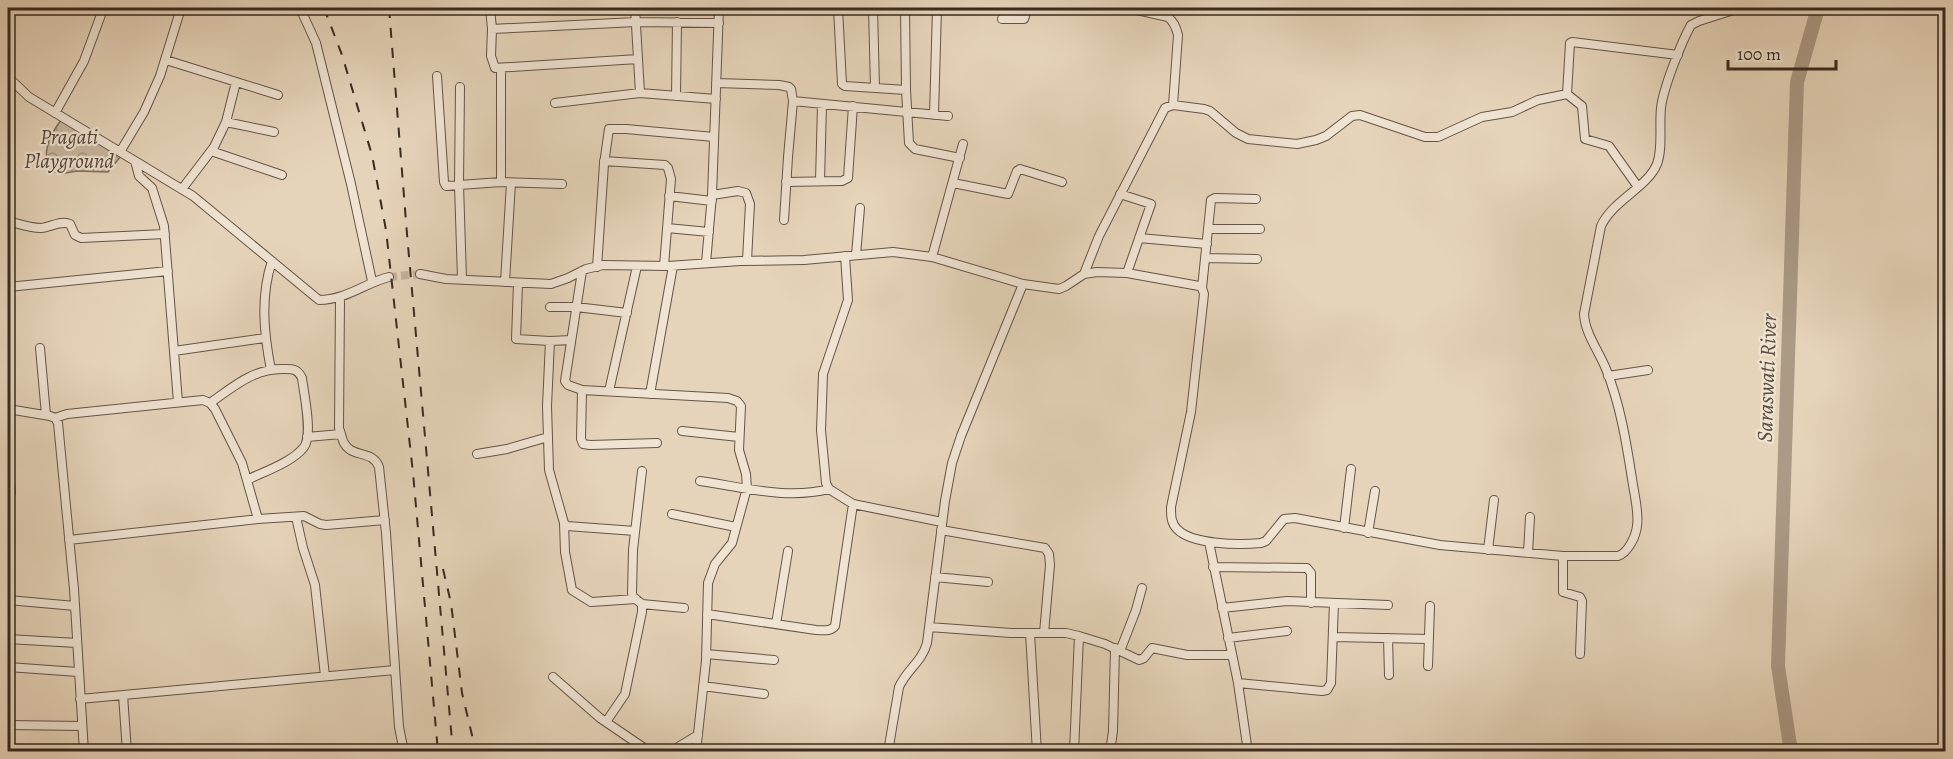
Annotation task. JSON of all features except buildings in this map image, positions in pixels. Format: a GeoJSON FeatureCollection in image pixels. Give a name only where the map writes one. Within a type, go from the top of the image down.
{"type":"FeatureCollection","features":[{"type":"Feature","properties":{"kind":"street"},"geometry":{"type":"LineString","coordinates":[[120,152],[144,112],[166,60],[179,8]]}},
{"type":"Feature","properties":{"kind":"street"},"geometry":{"type":"LineString","coordinates":[[300,8],[316,44],[351,184],[372,281]]}},
{"type":"Feature","properties":{"kind":"street"},"geometry":{"type":"LineString","coordinates":[[490,8],[491,56],[495,68],[638,59]]}},
{"type":"Feature","properties":{"kind":"street"},"geometry":{"type":"LineString","coordinates":[[635,8],[640,93]]}},
{"type":"Feature","properties":{"kind":"street"},"geometry":{"type":"LineString","coordinates":[[706,263],[712,198],[719,8]]}},
{"type":"Feature","properties":{"kind":"street"},"geometry":{"type":"LineString","coordinates":[[838,8],[842,84],[906,90]]}},
{"type":"Feature","properties":{"kind":"street"},"geometry":{"type":"LineString","coordinates":[[873,8],[875,88]]}},
{"type":"Feature","properties":{"kind":"street"},"geometry":{"type":"LineString","coordinates":[[905,8],[908,138],[911,147],[960,158]]}},
{"type":"Feature","properties":{"kind":"street"},"geometry":{"type":"LineString","coordinates":[[934,115],[938,8]]}},
{"type":"Feature","properties":{"kind":"street"},"geometry":{"type":"LineString","coordinates":[[1002,18],[1024,19],[1029,8]]}},
{"type":"Feature","properties":{"kind":"street"},"geometry":{"type":"LineString","coordinates":[[1128,8],[1168,16],[1173,21],[1178,35],[1173,105]]}},
{"type":"Feature","properties":{"kind":"street"},"geometry":{"type":"LineString","coordinates":[[1168,16],[1170,8]]}},
{"type":"Feature","properties":{"kind":"street"},"geometry":{"type":"LineString","coordinates":[[1256,199],[1213,199],[1210,203],[1202,288],[1204,294],[1191,412],[1171,507],[1172,522],[1182,534],[1209,542],[1261,543],[1266,541],[1280,523],[1289,518],[1440,545],[1563,556],[1623,555],[1636,531],[1637,515],[1626,443],[1608,376],[1587,329],[1584,314],[1601,226],[1613,208],[1638,187],[1653,170],[1658,160],[1663,97],[1691,25],[1740,8]]}},
{"type":"Feature","properties":{"kind":"street"},"geometry":{"type":"LineString","coordinates":[[55,113],[84,61],[102,12]]}},
{"type":"Feature","properties":{"kind":"street"},"geometry":{"type":"LineString","coordinates":[[492,29],[636,22],[719,23]]}},
{"type":"Feature","properties":{"kind":"street"},"geometry":{"type":"LineString","coordinates":[[676,96],[677,22]]}},
{"type":"Feature","properties":{"kind":"street"},"geometry":{"type":"LineString","coordinates":[[1567,94],[1570,43],[1572,42],[1678,56]]}},
{"type":"Feature","properties":{"kind":"street"},"geometry":{"type":"LineString","coordinates":[[166,60],[278,95]]}},
{"type":"Feature","properties":{"kind":"street"},"geometry":{"type":"LineString","coordinates":[[501,69],[501,182]]}},
{"type":"Feature","properties":{"kind":"street"},"geometry":{"type":"LineString","coordinates":[[437,76],[446,186],[501,182],[562,184]]}},
{"type":"Feature","properties":{"kind":"street"},"geometry":{"type":"LineString","coordinates":[[8,78],[29,97],[193,196],[319,300],[340,298],[372,281],[389,277]]}},
{"type":"Feature","properties":{"kind":"street"},"geometry":{"type":"LineString","coordinates":[[182,189],[211,151],[226,122],[236,82]]}},
{"type":"Feature","properties":{"kind":"street"},"geometry":{"type":"LineString","coordinates":[[716,83],[789,87],[791,90],[793,101],[784,220]]}},
{"type":"Feature","properties":{"kind":"street"},"geometry":{"type":"LineString","coordinates":[[460,87],[459,185],[462,279]]}},
{"type":"Feature","properties":{"kind":"street"},"geometry":{"type":"LineString","coordinates":[[555,103],[640,93],[716,99]]}},
{"type":"Feature","properties":{"kind":"street"},"geometry":{"type":"LineString","coordinates":[[1084,274],[1099,236],[1165,108],[1173,105],[1198,107],[1210,111],[1236,133],[1248,139],[1297,144],[1309,143],[1326,135],[1355,115],[1363,115],[1425,137],[1438,137],[1482,117],[1512,112],[1542,99],[1567,94],[1582,106],[1586,139],[1609,146],[1638,187]]}},
{"type":"Feature","properties":{"kind":"street"},"geometry":{"type":"LineString","coordinates":[[793,101],[948,116]]}},
{"type":"Feature","properties":{"kind":"street"},"geometry":{"type":"LineString","coordinates":[[820,181],[822,104]]}},
{"type":"Feature","properties":{"kind":"street"},"geometry":{"type":"LineString","coordinates":[[786,182],[842,181],[848,178],[853,106]]}},
{"type":"Feature","properties":{"kind":"street"},"geometry":{"type":"LineString","coordinates":[[226,122],[274,132]]}},
{"type":"Feature","properties":{"kind":"street"},"geometry":{"type":"LineString","coordinates":[[597,267],[608,131],[612,128],[714,137]]}},
{"type":"Feature","properties":{"kind":"street"},"geometry":{"type":"LineString","coordinates":[[932,257],[963,144]]}},
{"type":"Feature","properties":{"kind":"street"},"geometry":{"type":"LineString","coordinates":[[211,151],[282,175]]}},
{"type":"Feature","properties":{"kind":"street"},"geometry":{"type":"LineString","coordinates":[[604,160],[665,165],[671,179],[667,228],[669,266],[650,394]]}},
{"type":"Feature","properties":{"kind":"street"},"geometry":{"type":"LineString","coordinates":[[135,161],[139,176],[152,188],[164,226],[178,402]]}},
{"type":"Feature","properties":{"kind":"street"},"geometry":{"type":"LineString","coordinates":[[953,183],[1008,194],[1017,171],[1020,169],[1062,182]]}},
{"type":"Feature","properties":{"kind":"street"},"geometry":{"type":"LineString","coordinates":[[505,282],[511,183]]}},
{"type":"Feature","properties":{"kind":"street"},"geometry":{"type":"LineString","coordinates":[[669,196],[712,198],[738,191],[746,193],[750,204],[747,260]]}},
{"type":"Feature","properties":{"kind":"street"},"geometry":{"type":"LineString","coordinates":[[1120,194],[1151,204],[1127,273]]}},
{"type":"Feature","properties":{"kind":"street"},"geometry":{"type":"LineString","coordinates":[[856,255],[860,208]]}},
{"type":"Feature","properties":{"kind":"street"},"geometry":{"type":"LineString","coordinates":[[8,221],[43,228],[65,222],[70,224],[75,236],[81,238],[165,234]]}},
{"type":"Feature","properties":{"kind":"street"},"geometry":{"type":"LineString","coordinates":[[667,228],[710,232]]}},
{"type":"Feature","properties":{"kind":"street"},"geometry":{"type":"LineString","coordinates":[[1208,229],[1260,229]]}},
{"type":"Feature","properties":{"kind":"street"},"geometry":{"type":"LineString","coordinates":[[1140,238],[1207,244]]}},
{"type":"Feature","properties":{"kind":"street"},"geometry":{"type":"LineString","coordinates":[[420,274],[446,279],[550,284],[597,267],[669,266],[747,260],[804,260],[893,252],[932,257],[1023,284],[1062,288],[1084,274],[1097,272],[1127,273],[1202,288]]}},
{"type":"Feature","properties":{"kind":"street"},"geometry":{"type":"LineString","coordinates":[[845,256],[848,300],[823,374],[822,384],[821,430],[826,483],[829,489],[853,504],[1045,548],[1049,554],[1050,565],[1044,633]]}},
{"type":"Feature","properties":{"kind":"street"},"geometry":{"type":"LineString","coordinates":[[1206,258],[1257,259]]}},
{"type":"Feature","properties":{"kind":"street"},"geometry":{"type":"LineString","coordinates":[[271,370],[265,338],[264,305],[267,278],[272,261]]}},
{"type":"Feature","properties":{"kind":"street"},"geometry":{"type":"LineString","coordinates":[[609,391],[637,266]]}},
{"type":"Feature","properties":{"kind":"street"},"geometry":{"type":"LineString","coordinates":[[8,286],[168,271]]}},
{"type":"Feature","properties":{"kind":"street"},"geometry":{"type":"LineString","coordinates":[[582,271],[565,381],[568,385],[582,390],[728,398],[737,401],[741,406],[740,450],[747,488],[732,543],[715,564],[708,583],[704,686],[696,752]]}},
{"type":"Feature","properties":{"kind":"street"},"geometry":{"type":"LineString","coordinates":[[518,283],[516,339],[571,340]]}},
{"type":"Feature","properties":{"kind":"street"},"geometry":{"type":"LineString","coordinates":[[888,752],[899,687],[924,653],[952,463],[1023,284]]}},
{"type":"Feature","properties":{"kind":"street"},"geometry":{"type":"LineString","coordinates":[[340,298],[339,428],[344,443],[349,449],[371,456],[379,467],[385,520],[399,727],[404,752]]}},
{"type":"Feature","properties":{"kind":"street"},"geometry":{"type":"LineString","coordinates":[[550,307],[576,307],[627,313]]}},
{"type":"Feature","properties":{"kind":"street"},"geometry":{"type":"LineString","coordinates":[[174,351],[265,338]]}},
{"type":"Feature","properties":{"kind":"street"},"geometry":{"type":"LineString","coordinates":[[550,341],[547,406],[549,470],[564,523],[572,590],[591,602],[639,601],[684,608]]}},
{"type":"Feature","properties":{"kind":"street"},"geometry":{"type":"LineString","coordinates":[[40,348],[46,415]]}},
{"type":"Feature","properties":{"kind":"street"},"geometry":{"type":"LineString","coordinates":[[210,403],[242,380],[257,373],[294,369],[302,378],[308,428],[304,447],[294,457],[247,480]]}},
{"type":"Feature","properties":{"kind":"street"},"geometry":{"type":"LineString","coordinates":[[1608,376],[1648,370]]}},
{"type":"Feature","properties":{"kind":"street"},"geometry":{"type":"LineString","coordinates":[[582,390],[581,439],[583,444],[590,446],[657,443]]}},
{"type":"Feature","properties":{"kind":"street"},"geometry":{"type":"LineString","coordinates":[[8,409],[55,418],[67,414],[178,402],[203,400],[210,403],[242,464],[258,519]]}},
{"type":"Feature","properties":{"kind":"street"},"geometry":{"type":"LineString","coordinates":[[55,418],[61,435],[84,752]]}},
{"type":"Feature","properties":{"kind":"street"},"geometry":{"type":"LineString","coordinates":[[682,431],[740,437]]}},
{"type":"Feature","properties":{"kind":"street"},"geometry":{"type":"LineString","coordinates":[[307,437],[341,434]]}},
{"type":"Feature","properties":{"kind":"street"},"geometry":{"type":"LineString","coordinates":[[477,454],[507,449],[548,437]]}},
{"type":"Feature","properties":{"kind":"street"},"geometry":{"type":"LineString","coordinates":[[8,457],[11,493],[8,498]]}},
{"type":"Feature","properties":{"kind":"street"},"geometry":{"type":"LineString","coordinates":[[1344,528],[1351,469]]}},
{"type":"Feature","properties":{"kind":"street"},"geometry":{"type":"LineString","coordinates":[[606,722],[625,694],[635,648],[639,601],[632,593],[633,550],[642,471]]}},
{"type":"Feature","properties":{"kind":"street"},"geometry":{"type":"LineString","coordinates":[[700,481],[786,494],[813,493],[829,489]]}},
{"type":"Feature","properties":{"kind":"street"},"geometry":{"type":"LineString","coordinates":[[1368,533],[1375,491]]}},
{"type":"Feature","properties":{"kind":"street"},"geometry":{"type":"LineString","coordinates":[[1488,550],[1494,500]]}},
{"type":"Feature","properties":{"kind":"street"},"geometry":{"type":"LineString","coordinates":[[707,614],[829,631],[835,626],[853,504]]}},
{"type":"Feature","properties":{"kind":"street"},"geometry":{"type":"LineString","coordinates":[[672,514],[736,527]]}},
{"type":"Feature","properties":{"kind":"street"},"geometry":{"type":"LineString","coordinates":[[69,540],[304,516],[326,525],[385,520]]}},
{"type":"Feature","properties":{"kind":"street"},"geometry":{"type":"LineString","coordinates":[[296,517],[315,585],[325,676]]}},
{"type":"Feature","properties":{"kind":"street"},"geometry":{"type":"LineString","coordinates":[[1528,553],[1530,517]]}},
{"type":"Feature","properties":{"kind":"street"},"geometry":{"type":"LineString","coordinates":[[564,523],[567,526],[635,531]]}},
{"type":"Feature","properties":{"kind":"street"},"geometry":{"type":"LineString","coordinates":[[1209,542],[1238,683],[1248,752]]}},
{"type":"Feature","properties":{"kind":"street"},"geometry":{"type":"LineString","coordinates":[[776,624],[788,551]]}},
{"type":"Feature","properties":{"kind":"street"},"geometry":{"type":"LineString","coordinates":[[1563,556],[1563,592],[1580,597],[1582,601],[1580,654]]}},
{"type":"Feature","properties":{"kind":"street"},"geometry":{"type":"LineString","coordinates":[[1213,567],[1307,568],[1311,573],[1311,603]]}},
{"type":"Feature","properties":{"kind":"street"},"geometry":{"type":"LineString","coordinates":[[935,576],[988,582]]}},
{"type":"Feature","properties":{"kind":"street"},"geometry":{"type":"LineString","coordinates":[[1110,752],[1117,650],[1136,610],[1142,588]]}},
{"type":"Feature","properties":{"kind":"street"},"geometry":{"type":"LineString","coordinates":[[8,600],[75,606]]}},
{"type":"Feature","properties":{"kind":"street"},"geometry":{"type":"LineString","coordinates":[[1222,608],[1268,602],[1388,605]]}},
{"type":"Feature","properties":{"kind":"street"},"geometry":{"type":"LineString","coordinates":[[1238,683],[1327,690],[1331,683],[1334,603]]}},
{"type":"Feature","properties":{"kind":"street"},"geometry":{"type":"LineString","coordinates":[[1428,666],[1430,606]]}},
{"type":"Feature","properties":{"kind":"street"},"geometry":{"type":"LineString","coordinates":[[929,627],[1066,633],[1139,660],[1144,658],[1152,648],[1187,655],[1232,655]]}},
{"type":"Feature","properties":{"kind":"street"},"geometry":{"type":"LineString","coordinates":[[1228,638],[1287,631]]}},
{"type":"Feature","properties":{"kind":"street"},"geometry":{"type":"LineString","coordinates":[[1030,633],[1037,752]]}},
{"type":"Feature","properties":{"kind":"street"},"geometry":{"type":"LineString","coordinates":[[1074,752],[1079,636]]}},
{"type":"Feature","properties":{"kind":"street"},"geometry":{"type":"LineString","coordinates":[[1334,637],[1429,639]]}},
{"type":"Feature","properties":{"kind":"street"},"geometry":{"type":"LineString","coordinates":[[1388,638],[1389,675]]}},
{"type":"Feature","properties":{"kind":"street"},"geometry":{"type":"LineString","coordinates":[[8,639],[77,643]]}},
{"type":"Feature","properties":{"kind":"street"},"geometry":{"type":"LineString","coordinates":[[706,654],[774,660]]}},
{"type":"Feature","properties":{"kind":"street"},"geometry":{"type":"LineString","coordinates":[[8,667],[78,672]]}},
{"type":"Feature","properties":{"kind":"street"},"geometry":{"type":"LineString","coordinates":[[80,699],[395,670]]}},
{"type":"Feature","properties":{"kind":"street"},"geometry":{"type":"LineString","coordinates":[[553,677],[606,722],[650,752]]}},
{"type":"Feature","properties":{"kind":"street"},"geometry":{"type":"LineString","coordinates":[[704,686],[764,694]]}},
{"type":"Feature","properties":{"kind":"street"},"geometry":{"type":"LineString","coordinates":[[123,695],[127,752]]}},
{"type":"Feature","properties":{"kind":"street"},"geometry":{"type":"LineString","coordinates":[[8,725],[82,726]]}},
{"type":"Feature","properties":{"kind":"street"},"geometry":{"type":"LineString","coordinates":[[670,752],[698,735]]}},
{"type":"Feature","properties":{"kind":"green space","name":"Pragati Playground"},"geometry":{"type":"Polygon","coordinates":[[[61,120],[121,156],[108,172],[77,171],[60,174],[50,170],[46,157],[48,144],[61,120]]]}},
{"type":"Feature","properties":{"kind":"waterway","name":"Saraswati River"},"geometry":{"type":"LineString","coordinates":[[1791,752],[1778,666],[1797,82],[1818,8]]}},
{"type":"Feature","properties":{"kind":"tunnel"},"geometry":{"type":"LineString","coordinates":[[389,277],[420,274]]}},
{"type":"Feature","properties":{"kind":"railway"},"geometry":{"type":"LineString","coordinates":[[324,8],[342,55],[372,155],[386,230],[413,473],[438,752]]}},
{"type":"Feature","properties":{"kind":"railway"},"geometry":{"type":"LineString","coordinates":[[389,8],[453,752]]}},
{"type":"Feature","properties":{"kind":"railway"},"geometry":{"type":"LineString","coordinates":[[443,569],[451,603],[462,693],[476,752]]}}]}
